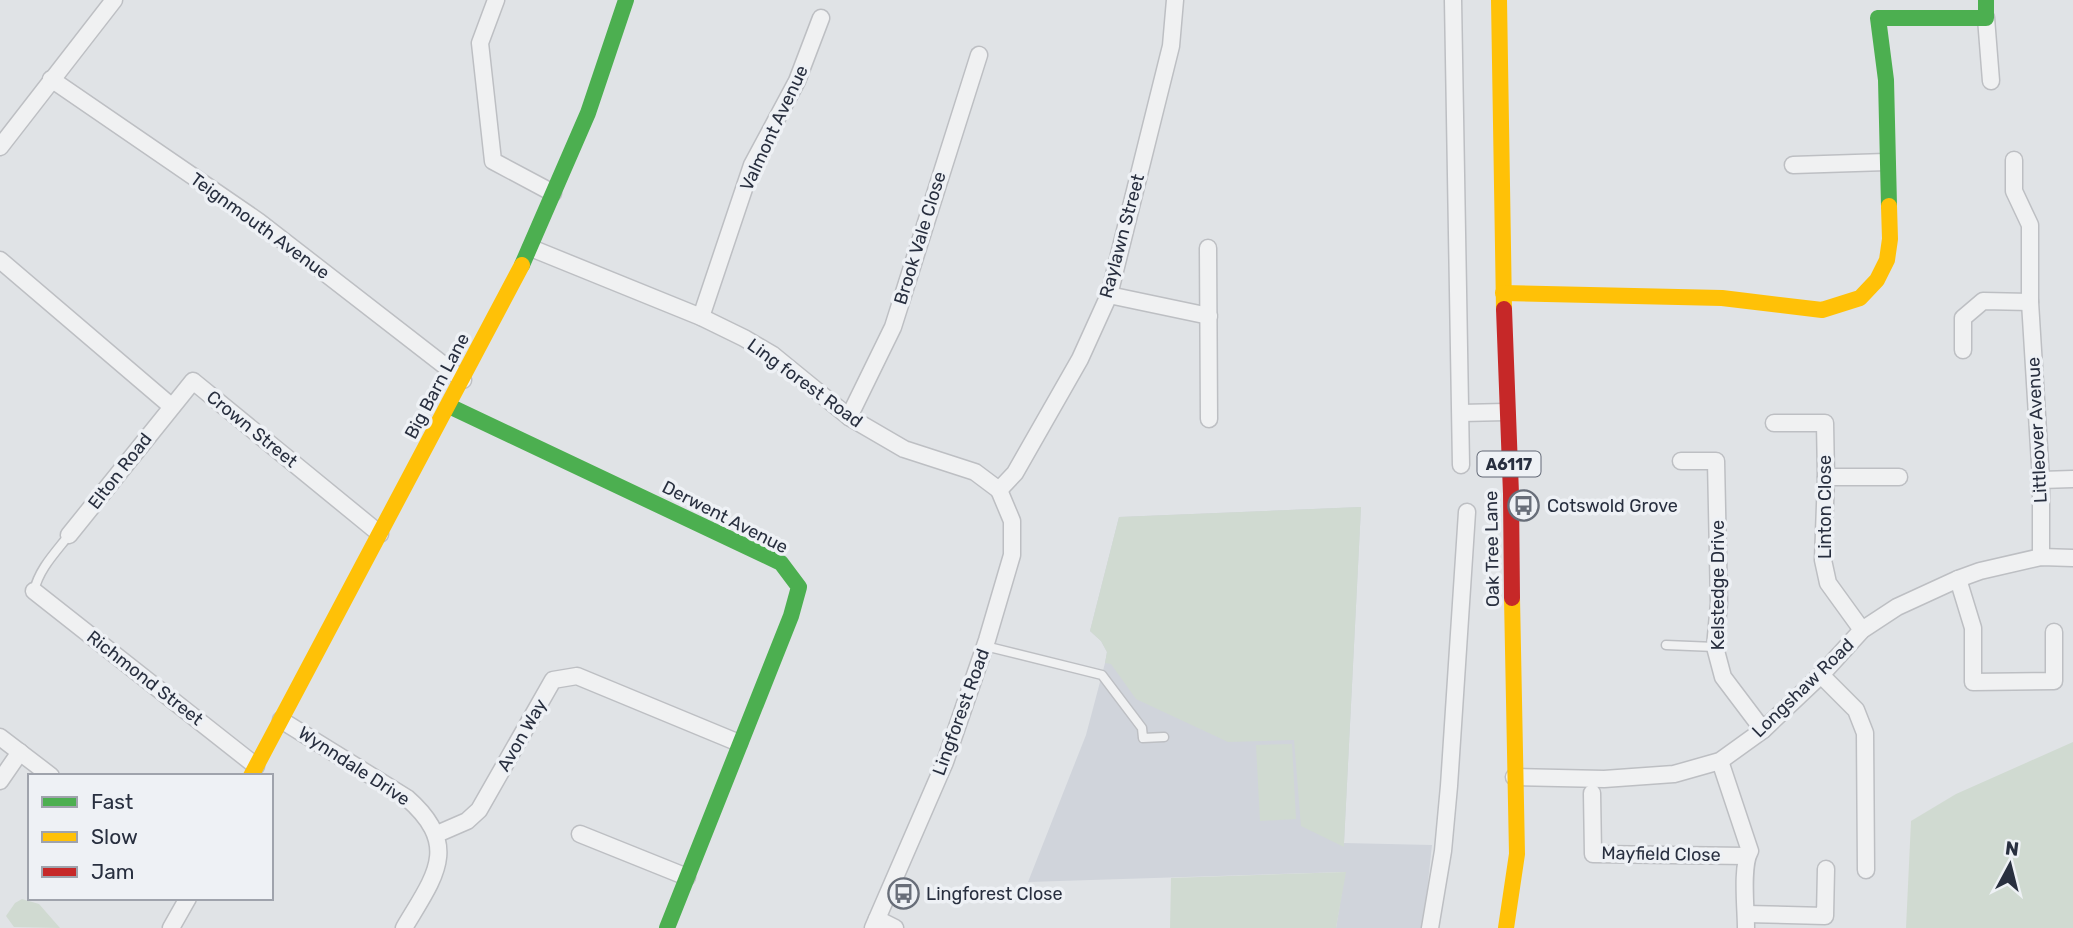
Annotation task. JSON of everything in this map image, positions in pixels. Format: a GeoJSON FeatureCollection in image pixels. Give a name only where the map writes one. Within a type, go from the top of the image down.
{"type":"FeatureCollection","features":[{"type":"Feature","properties":{"kind":"street"},"geometry":{"type":"LineString","coordinates":[[0,147],[114,0]]}},
{"type":"Feature","properties":{"kind":"street"},"geometry":{"type":"LineString","coordinates":[[496,0],[480,43],[492,162],[553,194]]}},
{"type":"Feature","properties":{"kind":"street","name":"Big Barn Lane"},"geometry":{"type":"LineString","coordinates":[[253,771],[531,248],[587,113],[626,0]]}},
{"type":"Feature","properties":{"kind":"street","name":"Raylawn Street"},"geometry":{"type":"LineString","coordinates":[[999,490],[1015,473],[1080,359],[1109,295],[1171,46],[1175,0]]}},
{"type":"Feature","properties":{"kind":"street"},"geometry":{"type":"LineString","coordinates":[[1453,0],[1461,465]]}},
{"type":"Feature","properties":{"kind":"street","name":"Oak Tree Lane"},"geometry":{"type":"LineString","coordinates":[[1499,0],[1503,293],[1511,494],[1517,854],[1506,928]]}},
{"type":"Feature","properties":{"kind":"street"},"geometry":{"type":"LineString","coordinates":[[1503,293],[1722,298],[1822,310],[1860,298],[1877,280],[1887,260],[1891,212],[1886,162],[1886,80],[1877,0]]}},
{"type":"Feature","properties":{"kind":"street"},"geometry":{"type":"LineString","coordinates":[[1986,0],[1990,81]]}},
{"type":"Feature","properties":{"kind":"street","name":"Valmont Avenue"},"geometry":{"type":"LineString","coordinates":[[701,317],[752,165],[797,81],[821,18]]}},
{"type":"Feature","properties":{"kind":"street"},"geometry":{"type":"LineString","coordinates":[[1878,18],[1986,18]]}},
{"type":"Feature","properties":{"kind":"street","name":"Brook Vale Close"},"geometry":{"type":"LineString","coordinates":[[849,417],[893,327],[979,55]]}},
{"type":"Feature","properties":{"kind":"street","name":"Teignmouth Avenue"},"geometry":{"type":"LineString","coordinates":[[51,79],[258,222],[463,380]]}},
{"type":"Feature","properties":{"kind":"street","name":"Littleover Avenue"},"geometry":{"type":"LineString","coordinates":[[2014,160],[2014,191],[2030,225],[2030,302],[2041,480],[2040,558]]}},
{"type":"Feature","properties":{"kind":"street"},"geometry":{"type":"LineString","coordinates":[[1793,165],[1886,162]]}},
{"type":"Feature","properties":{"kind":"street","name":"Ling forest Road"},"geometry":{"type":"LineString","coordinates":[[531,248],[701,317],[774,355],[849,417],[904,449],[975,472],[999,490]]}},
{"type":"Feature","properties":{"kind":"street"},"geometry":{"type":"LineString","coordinates":[[1208,248],[1209,419]]}},
{"type":"Feature","properties":{"kind":"street"},"geometry":{"type":"LineString","coordinates":[[0,260],[171,406]]}},
{"type":"Feature","properties":{"kind":"street"},"geometry":{"type":"LineString","coordinates":[[1109,295],[1209,316]]}},
{"type":"Feature","properties":{"kind":"street"},"geometry":{"type":"LineString","coordinates":[[1963,350],[1963,318],[1983,301],[2030,302]]}},
{"type":"Feature","properties":{"kind":"street","name":"Crown Street"},"geometry":{"type":"LineString","coordinates":[[171,406],[193,381],[380,534]]}},
{"type":"Feature","properties":{"kind":"street","name":"Elton Road"},"geometry":{"type":"LineString","coordinates":[[69,536],[171,406]]}},
{"type":"Feature","properties":{"kind":"street","name":"Derwent Avenue"},"geometry":{"type":"LineString","coordinates":[[449,406],[781,563],[799,587],[791,615],[667,928]]}},
{"type":"Feature","properties":{"kind":"street"},"geometry":{"type":"LineString","coordinates":[[1461,414],[1506,412]]}},
{"type":"Feature","properties":{"kind":"street","name":"Linton Close"},"geometry":{"type":"LineString","coordinates":[[1773,423],[1825,423],[1823,560],[1828,583],[1862,630]]}},
{"type":"Feature","properties":{"kind":"street","name":"Kelstedge Drive"},"geometry":{"type":"LineString","coordinates":[[1681,461],[1716,461],[1719,603],[1715,647],[1723,677],[1763,730]]}},
{"type":"Feature","properties":{"kind":"street"},"geometry":{"type":"LineString","coordinates":[[1826,477],[1899,477]]}},
{"type":"Feature","properties":{"kind":"street"},"geometry":{"type":"LineString","coordinates":[[2041,480],[2073,479]]}},
{"type":"Feature","properties":{"kind":"street","name":"Lingforest Road"},"geometry":{"type":"LineString","coordinates":[[875,923],[945,762],[985,646],[1012,555],[1012,522],[999,490]]}},
{"type":"Feature","properties":{"kind":"street","name":"Oak Tree Lane"},"geometry":{"type":"LineString","coordinates":[[1430,928],[1443,851],[1449,786],[1467,512]]}},
{"type":"Feature","properties":{"kind":"street","name":"Longshaw Road"},"geometry":{"type":"LineString","coordinates":[[1514,777],[1604,779],[1674,774],[1720,761],[1763,730],[1862,630],[1897,607],[1980,571],[2040,558],[2073,558]]}},
{"type":"Feature","properties":{"kind":"street"},"geometry":{"type":"LineString","coordinates":[[1958,579],[1973,628],[1973,682],[2054,681],[2054,632]]}},
{"type":"Feature","properties":{"kind":"street","name":"Richmond Street"},"geometry":{"type":"LineString","coordinates":[[34,591],[253,771]]}},
{"type":"Feature","properties":{"kind":"street"},"geometry":{"type":"LineString","coordinates":[[1821,674],[1856,710],[1865,733],[1866,870]]}},
{"type":"Feature","properties":{"kind":"street","name":"Avon Way"},"geometry":{"type":"LineString","coordinates":[[437,834],[467,821],[479,810],[553,680],[578,676],[739,743]]}},
{"type":"Feature","properties":{"kind":"street","name":"Wynndale Drive"},"geometry":{"type":"LineString","coordinates":[[281,720],[407,798],[423,812],[437,834]]}},
{"type":"Feature","properties":{"kind":"street"},"geometry":{"type":"LineString","coordinates":[[0,737],[48,774]]}},
{"type":"Feature","properties":{"kind":"street"},"geometry":{"type":"LineString","coordinates":[[0,780],[20,752]]}},
{"type":"Feature","properties":{"kind":"street"},"geometry":{"type":"LineString","coordinates":[[1720,761],[1750,851],[1747,856],[1746,921],[1825,916],[1826,869]]}},
{"type":"Feature","properties":{"kind":"street","name":"Mayfield Close"},"geometry":{"type":"LineString","coordinates":[[1592,793],[1593,854],[1747,856]]}},
{"type":"Feature","properties":{"kind":"street"},"geometry":{"type":"LineString","coordinates":[[404,928],[436,875],[439,853],[437,834]]}},
{"type":"Feature","properties":{"kind":"street"},"geometry":{"type":"LineString","coordinates":[[580,834],[687,877]]}},
{"type":"Feature","properties":{"kind":"street"},"geometry":{"type":"LineString","coordinates":[[171,928],[187,900]]}},
{"type":"Feature","properties":{"kind":"street"},"geometry":{"type":"LineString","coordinates":[[875,923],[895,928]]}},
{"type":"Feature","properties":{"kind":"lane"},"geometry":{"type":"LineString","coordinates":[[34,591],[42,569],[69,536]]}},
{"type":"Feature","properties":{"kind":"lane"},"geometry":{"type":"LineString","coordinates":[[1666,645],[1715,647]]}},
{"type":"Feature","properties":{"kind":"lane"},"geometry":{"type":"LineString","coordinates":[[985,646],[1102,675],[1142,728],[1143,738],[1164,737]]}},
{"type":"Feature","properties":{"kind":"shaded area"},"geometry":{"type":"Polygon","coordinates":[[[1361,507],[1344,843],[1432,845],[1423,928],[1336,928],[1345,872],[1028,882],[1086,735],[1105,663],[1107,652],[1101,641],[1090,631],[1119,517],[1361,507]]]}},
{"type":"Feature","properties":{"kind":"shaded area"},"geometry":{"type":"Polygon","coordinates":[[[1361,507],[1344,847],[1301,826],[1294,740],[1228,742],[1136,699],[1111,664],[1105,663],[1107,652],[1101,641],[1090,631],[1119,517],[1361,507]]]}},
{"type":"Feature","properties":{"kind":"shaded area"},"geometry":{"type":"Polygon","coordinates":[[[2073,742],[2073,928],[1906,928],[1911,821],[1956,794],[2073,742]]]}},
{"type":"Feature","properties":{"kind":"shaded area"},"geometry":{"type":"Polygon","coordinates":[[[1292,744],[1296,819],[1260,821],[1256,745],[1292,744]]]}},
{"type":"Feature","properties":{"kind":"shaded area"},"geometry":{"type":"Polygon","coordinates":[[[1346,872],[1336,928],[1170,928],[1171,878],[1346,872]]]}},
{"type":"Feature","properties":{"kind":"shaded area"},"geometry":{"type":"Polygon","coordinates":[[[22,899],[39,904],[60,928],[14,927],[6,916],[15,903],[22,899]]]}},
{"type":"Feature","properties":{"kind":"traffic: fast"},"geometry":{"type":"LineString","coordinates":[[522,265],[588,113],[626,0]]}},
{"type":"Feature","properties":{"kind":"traffic: fast"},"geometry":{"type":"LineString","coordinates":[[1889,206],[1886,80],[1878,18],[1986,18],[1986,0]]}},
{"type":"Feature","properties":{"kind":"traffic: fast"},"geometry":{"type":"LineString","coordinates":[[449,406],[781,563],[799,587],[791,616],[667,928]]}},
{"type":"Feature","properties":{"kind":"traffic: slow"},"geometry":{"type":"LineString","coordinates":[[1499,0],[1504,309]]}},
{"type":"Feature","properties":{"kind":"traffic: slow"},"geometry":{"type":"LineString","coordinates":[[1503,293],[1722,298],[1822,310],[1860,298],[1877,280],[1887,260],[1890,239],[1889,206]]}},
{"type":"Feature","properties":{"kind":"traffic: slow"},"geometry":{"type":"LineString","coordinates":[[252,774],[522,265]]}},
{"type":"Feature","properties":{"kind":"traffic: slow"},"geometry":{"type":"LineString","coordinates":[[1506,928],[1517,854],[1512,598]]}},
{"type":"Feature","properties":{"kind":"traffic: jam"},"geometry":{"type":"LineString","coordinates":[[1504,309],[1512,598]]}},
{"type":"Feature","properties":{"kind":"place","name":"Cotswold Grove"},"geometry":{"type":"Point","coordinates":[1524,506]}},
{"type":"Feature","properties":{"kind":"place","name":"Lingforest Close"},"geometry":{"type":"Point","coordinates":[903,894]}}]}
